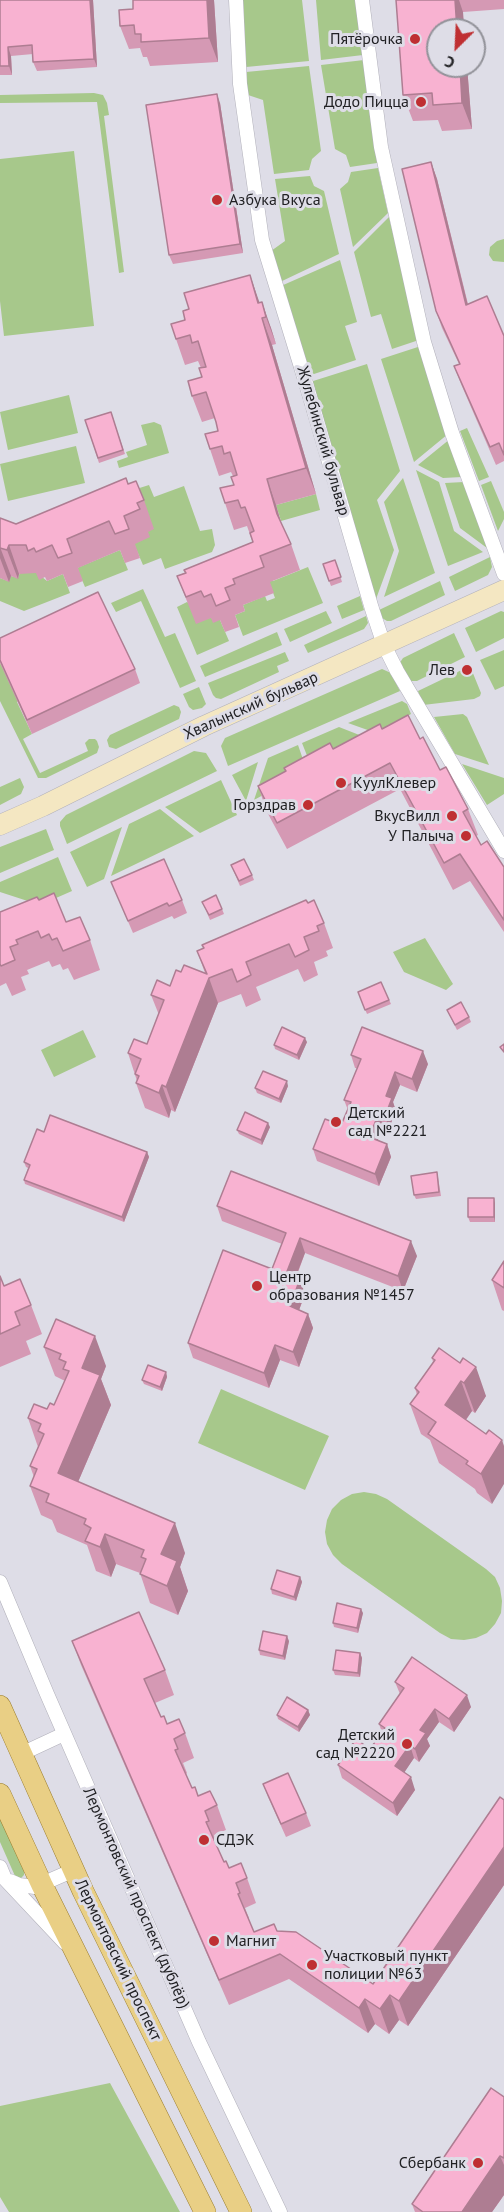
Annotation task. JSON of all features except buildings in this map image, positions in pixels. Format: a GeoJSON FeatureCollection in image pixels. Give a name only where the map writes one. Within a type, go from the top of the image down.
{"type":"FeatureCollection","features":[{"type":"Feature","properties":{"kind":"main road","name":"Лермонтовский проспект"},"geometry":{"type":"LineString","coordinates":[[0,1706],[74,1870],[241,2212]]}},
{"type":"Feature","properties":{"kind":"main road","name":"Лермонтовский проспект"},"geometry":{"type":"LineString","coordinates":[[0,1794],[42,1885],[205,2212]]}},
{"type":"Feature","properties":{"kind":"street","name":"Жулебинский бульвар"},"geometry":{"type":"LineString","coordinates":[[236,0],[240,84],[262,240],[372,609],[384,645],[409,691],[504,851]]}},
{"type":"Feature","properties":{"kind":"street"},"geometry":{"type":"LineString","coordinates":[[362,0],[381,147],[424,342],[452,433],[504,574]]}},
{"type":"Feature","properties":{"kind":"street","name":"Хвалынский бульвар"},"geometry":{"type":"LineString","coordinates":[[0,825],[43,807],[204,726],[504,590]]}},
{"type":"Feature","properties":{"kind":"street","name":"Лермонтовский проспект (дублёр)"},"geometry":{"type":"LineString","coordinates":[[0,1581],[64,1734],[199,2042],[280,2212]]}},
{"type":"Feature","properties":{"kind":"street"},"geometry":{"type":"LineString","coordinates":[[21,1754],[64,1734]]}},
{"type":"Feature","properties":{"kind":"street"},"geometry":{"type":"LineString","coordinates":[[3,1873],[19,1885],[29,1887],[42,1885],[74,1870]]}},
{"type":"Feature","properties":{"kind":"street"},"geometry":{"type":"LineString","coordinates":[[3,1873],[77,1956]]}},
{"type":"Feature","properties":{"kind":"green space"},"geometry":{"type":"Polygon","coordinates":[[[241,0],[302,0],[309,61],[246,67],[241,0]]]}},
{"type":"Feature","properties":{"kind":"green space"},"geometry":{"type":"Polygon","coordinates":[[[316,0],[356,0],[363,55],[321,60],[316,0]]]}},
{"type":"Feature","properties":{"kind":"green space"},"geometry":{"type":"Polygon","coordinates":[[[364,60],[377,163],[350,167],[346,155],[335,149],[321,65],[364,60]]]}},
{"type":"Feature","properties":{"kind":"green space"},"geometry":{"type":"Polygon","coordinates":[[[309,66],[321,151],[312,159],[309,170],[274,174],[263,100],[248,95],[246,72],[309,66]]]}},
{"type":"Feature","properties":{"kind":"green space"},"geometry":{"type":"Polygon","coordinates":[[[94,93],[103,95],[109,115],[104,116],[124,272],[119,273],[97,102],[0,103],[0,95],[94,93]]]}},
{"type":"Feature","properties":{"kind":"green space"},"geometry":{"type":"Polygon","coordinates":[[[74,151],[94,326],[4,336],[0,301],[0,159],[74,151]]]}},
{"type":"Feature","properties":{"kind":"green space"},"geometry":{"type":"Polygon","coordinates":[[[378,168],[388,213],[353,247],[340,189],[348,182],[351,172],[378,168]]]}},
{"type":"Feature","properties":{"kind":"green space"},"geometry":{"type":"Polygon","coordinates":[[[310,176],[314,186],[324,191],[339,254],[280,282],[271,251],[285,241],[275,179],[310,176]]]}},
{"type":"Feature","properties":{"kind":"green space"},"geometry":{"type":"Polygon","coordinates":[[[389,217],[419,340],[392,349],[381,314],[371,317],[354,252],[389,217]]]}},
{"type":"Feature","properties":{"kind":"green space"},"geometry":{"type":"Polygon","coordinates":[[[504,239],[504,262],[493,261],[489,255],[490,247],[504,239]]]}},
{"type":"Feature","properties":{"kind":"green space"},"geometry":{"type":"Polygon","coordinates":[[[340,260],[357,322],[345,326],[356,360],[308,376],[281,286],[340,260]]]}},
{"type":"Feature","properties":{"kind":"green space"},"geometry":{"type":"Polygon","coordinates":[[[421,346],[448,434],[414,462],[381,359],[421,346]]]}},
{"type":"Feature","properties":{"kind":"green space"},"geometry":{"type":"Polygon","coordinates":[[[367,364],[400,471],[377,500],[394,550],[376,599],[310,382],[367,364]]]}},
{"type":"Feature","properties":{"kind":"green space"},"geometry":{"type":"Polygon","coordinates":[[[69,395],[78,433],[8,450],[0,412],[69,395]]]}},
{"type":"Feature","properties":{"kind":"green space"},"geometry":{"type":"Polygon","coordinates":[[[154,422],[161,425],[169,453],[119,468],[117,461],[128,457],[126,452],[147,445],[141,425],[154,422]]]}},
{"type":"Feature","properties":{"kind":"green space"},"geometry":{"type":"Polygon","coordinates":[[[467,428],[489,477],[479,481],[460,431],[467,428]]]}},
{"type":"Feature","properties":{"kind":"green space"},"geometry":{"type":"Polygon","coordinates":[[[450,439],[462,477],[443,478],[418,465],[450,439]]]}},
{"type":"Feature","properties":{"kind":"green space"},"geometry":{"type":"Polygon","coordinates":[[[76,446],[85,483],[8,501],[0,464],[76,446]]]}},
{"type":"Feature","properties":{"kind":"green space"},"geometry":{"type":"Polygon","coordinates":[[[416,470],[439,482],[454,531],[483,552],[448,566],[416,470]]]}},
{"type":"Feature","properties":{"kind":"green space"},"geometry":{"type":"Polygon","coordinates":[[[403,478],[435,573],[384,597],[399,551],[384,502],[403,478]]]}},
{"type":"Feature","properties":{"kind":"green space"},"geometry":{"type":"Polygon","coordinates":[[[491,481],[504,512],[504,519],[498,531],[481,485],[491,481]]]}},
{"type":"Feature","properties":{"kind":"green space"},"geometry":{"type":"Polygon","coordinates":[[[464,482],[487,548],[460,528],[445,483],[464,482]]]}},
{"type":"Feature","properties":{"kind":"green space"},"geometry":{"type":"Polygon","coordinates":[[[149,485],[154,497],[184,486],[200,531],[212,529],[215,545],[212,552],[165,569],[161,558],[143,565],[134,544],[0,532],[149,485]]]}},
{"type":"Feature","properties":{"kind":"green space"},"geometry":{"type":"Polygon","coordinates":[[[316,494],[320,510],[281,521],[276,505],[316,494]]]}},
{"type":"Feature","properties":{"kind":"green space"},"geometry":{"type":"Polygon","coordinates":[[[120,550],[128,570],[85,587],[77,568],[120,550]]]}},
{"type":"Feature","properties":{"kind":"green space"},"geometry":{"type":"Polygon","coordinates":[[[490,557],[492,567],[488,575],[455,591],[449,577],[490,557]]]}},
{"type":"Feature","properties":{"kind":"green space"},"geometry":{"type":"Polygon","coordinates":[[[308,567],[323,603],[243,636],[235,615],[245,611],[243,605],[265,596],[267,601],[275,598],[268,579],[273,581],[308,567]]]}},
{"type":"Feature","properties":{"kind":"green space"},"geometry":{"type":"Polygon","coordinates":[[[20,572],[36,572],[47,581],[63,574],[70,593],[24,611],[0,601],[0,578],[8,581],[11,576],[18,578],[20,572]]]}},
{"type":"Feature","properties":{"kind":"green space"},"geometry":{"type":"Polygon","coordinates":[[[440,581],[445,595],[391,621],[382,618],[379,610],[440,581]]]}},
{"type":"Feature","properties":{"kind":"green space"},"geometry":{"type":"Polygon","coordinates":[[[143,589],[165,637],[175,633],[196,681],[180,688],[141,601],[116,612],[111,603],[143,589]]]}},
{"type":"Feature","properties":{"kind":"green space"},"geometry":{"type":"Polygon","coordinates":[[[360,596],[364,610],[342,619],[337,606],[360,596]]]}},
{"type":"Feature","properties":{"kind":"green space"},"geometry":{"type":"Polygon","coordinates":[[[187,602],[211,618],[220,620],[229,641],[197,655],[177,607],[187,602]]]}},
{"type":"Feature","properties":{"kind":"green space"},"geometry":{"type":"Polygon","coordinates":[[[326,611],[332,623],[290,642],[284,629],[326,611]]]}},
{"type":"Feature","properties":{"kind":"green space"},"geometry":{"type":"Polygon","coordinates":[[[501,611],[504,612],[504,638],[476,652],[465,628],[501,611]]]}},
{"type":"Feature","properties":{"kind":"green space"},"geometry":{"type":"Polygon","coordinates":[[[366,616],[368,623],[364,629],[308,653],[304,645],[366,616]]]}},
{"type":"Feature","properties":{"kind":"green space"},"geometry":{"type":"Polygon","coordinates":[[[277,632],[282,645],[205,677],[200,666],[277,632]]]}},
{"type":"Feature","properties":{"kind":"green space"},"geometry":{"type":"Polygon","coordinates":[[[454,633],[465,657],[417,681],[405,678],[399,664],[403,658],[454,633]]]}},
{"type":"Feature","properties":{"kind":"green space"},"geometry":{"type":"Polygon","coordinates":[[[504,650],[504,686],[495,690],[480,660],[504,650]]]}},
{"type":"Feature","properties":{"kind":"green space"},"geometry":{"type":"Polygon","coordinates":[[[285,652],[289,661],[277,666],[279,672],[221,699],[213,695],[208,683],[285,652]]]}},
{"type":"Feature","properties":{"kind":"green space"},"geometry":{"type":"Polygon","coordinates":[[[0,663],[23,699],[17,702],[32,734],[23,739],[40,773],[88,751],[85,743],[89,739],[97,741],[99,747],[97,753],[46,778],[38,778],[0,701],[0,663]]]}},
{"type":"Feature","properties":{"kind":"green space"},"geometry":{"type":"Polygon","coordinates":[[[470,666],[481,693],[480,696],[474,699],[423,705],[418,691],[470,666]]]}},
{"type":"Feature","properties":{"kind":"green space"},"geometry":{"type":"Polygon","coordinates":[[[382,669],[391,673],[400,691],[228,766],[221,746],[225,738],[382,669]]]}},
{"type":"Feature","properties":{"kind":"green space"},"geometry":{"type":"Polygon","coordinates":[[[199,687],[206,704],[202,708],[193,710],[189,707],[183,694],[199,687]]]}},
{"type":"Feature","properties":{"kind":"green space"},"geometry":{"type":"Polygon","coordinates":[[[402,701],[407,704],[411,714],[376,733],[348,723],[402,701]]]}},
{"type":"Feature","properties":{"kind":"green space"},"geometry":{"type":"Polygon","coordinates":[[[174,705],[179,707],[181,712],[179,719],[116,749],[109,747],[107,740],[110,735],[174,705]]]}},
{"type":"Feature","properties":{"kind":"green space"},"geometry":{"type":"Polygon","coordinates":[[[463,714],[467,717],[489,765],[455,754],[434,717],[463,714]]]}},
{"type":"Feature","properties":{"kind":"green space"},"geometry":{"type":"Polygon","coordinates":[[[339,727],[367,738],[312,768],[302,743],[339,727]]]}},
{"type":"Feature","properties":{"kind":"green space"},"geometry":{"type":"Polygon","coordinates":[[[298,745],[307,771],[254,800],[268,758],[298,745]]]}},
{"type":"Feature","properties":{"kind":"green space"},"geometry":{"type":"Polygon","coordinates":[[[194,751],[206,753],[217,771],[67,844],[60,826],[60,822],[66,815],[194,751]]]}},
{"type":"Feature","properties":{"kind":"green space"},"geometry":{"type":"Polygon","coordinates":[[[258,762],[246,801],[232,775],[258,762]]]}},
{"type":"Feature","properties":{"kind":"green space"},"geometry":{"type":"Polygon","coordinates":[[[462,764],[504,778],[504,794],[487,805],[462,764]]]}},
{"type":"Feature","properties":{"kind":"green space"},"geometry":{"type":"Polygon","coordinates":[[[20,778],[24,787],[21,794],[0,805],[0,787],[20,778]]]}},
{"type":"Feature","properties":{"kind":"green space"},"geometry":{"type":"Polygon","coordinates":[[[221,780],[237,815],[200,833],[165,807],[221,780]]]}},
{"type":"Feature","properties":{"kind":"green space"},"geometry":{"type":"Polygon","coordinates":[[[160,809],[194,836],[111,876],[129,824],[160,809]]]}},
{"type":"Feature","properties":{"kind":"green space"},"geometry":{"type":"Polygon","coordinates":[[[122,827],[104,879],[87,887],[70,852],[122,827]]]}},
{"type":"Feature","properties":{"kind":"green space"},"geometry":{"type":"Polygon","coordinates":[[[46,829],[54,850],[0,873],[0,847],[46,829]]]}},
{"type":"Feature","properties":{"kind":"green space"},"geometry":{"type":"Polygon","coordinates":[[[58,857],[72,891],[40,905],[0,892],[0,882],[58,857]]]}},
{"type":"Feature","properties":{"kind":"green space"},"geometry":{"type":"Polygon","coordinates":[[[425,938],[453,984],[446,990],[404,972],[393,952],[425,938]]]}},
{"type":"Feature","properties":{"kind":"green space"},"geometry":{"type":"Polygon","coordinates":[[[83,1030],[96,1057],[54,1077],[41,1050],[83,1030]]]}},
{"type":"Feature","properties":{"kind":"green space"},"geometry":{"type":"Polygon","coordinates":[[[221,1389],[329,1436],[305,1490],[198,1443],[221,1389]]]}},
{"type":"Feature","properties":{"kind":"green space"},"geometry":{"type":"Polygon","coordinates":[[[364,1492],[387,1499],[495,1577],[500,1588],[501,1613],[487,1633],[464,1640],[451,1639],[342,1564],[333,1555],[327,1544],[325,1532],[332,1509],[352,1494],[364,1492]]]}},
{"type":"Feature","properties":{"kind":"green space"},"geometry":{"type":"Polygon","coordinates":[[[0,1818],[24,1870],[21,1878],[15,1876],[0,1842],[0,1818]]]}},
{"type":"Feature","properties":{"kind":"green space"},"geometry":{"type":"Polygon","coordinates":[[[110,2083],[180,2212],[9,2212],[0,2197],[0,2106],[110,2083]]]}},
{"type":"Feature","properties":{"kind":"place","name":"Пятёрочка"},"geometry":{"type":"Point","coordinates":[415,39]}},
{"type":"Feature","properties":{"kind":"place","name":"Додо Пицца"},"geometry":{"type":"Point","coordinates":[421,102]}},
{"type":"Feature","properties":{"kind":"place","name":"Азбука Вкуса"},"geometry":{"type":"Point","coordinates":[217,200]}},
{"type":"Feature","properties":{"kind":"place","name":"Лев"},"geometry":{"type":"Point","coordinates":[467,670]}},
{"type":"Feature","properties":{"kind":"place","name":"КуулКлевер"},"geometry":{"type":"Point","coordinates":[341,783]}},
{"type":"Feature","properties":{"kind":"place","name":"Горздрав"},"geometry":{"type":"Point","coordinates":[308,805]}},
{"type":"Feature","properties":{"kind":"place","name":"ВкусВилл"},"geometry":{"type":"Point","coordinates":[452,816]}},
{"type":"Feature","properties":{"kind":"place","name":"У Палыча"},"geometry":{"type":"Point","coordinates":[466,836]}},
{"type":"Feature","properties":{"kind":"place","name":"Детский сад №2221"},"geometry":{"type":"Point","coordinates":[336,1122]}},
{"type":"Feature","properties":{"kind":"place","name":"Центр образования №1457"},"geometry":{"type":"Point","coordinates":[257,1286]}},
{"type":"Feature","properties":{"kind":"place","name":"Детский сад №2220"},"geometry":{"type":"Point","coordinates":[407,1744]}},
{"type":"Feature","properties":{"kind":"place","name":"СДЭК"},"geometry":{"type":"Point","coordinates":[204,1840]}},
{"type":"Feature","properties":{"kind":"place","name":"Магнит"},"geometry":{"type":"Point","coordinates":[214,1941]}},
{"type":"Feature","properties":{"kind":"place","name":"Участковый пункт полиции №63"},"geometry":{"type":"Point","coordinates":[312,1965]}},
{"type":"Feature","properties":{"kind":"place","name":"Сбербанк"},"geometry":{"type":"Point","coordinates":[478,2163]}}]}
